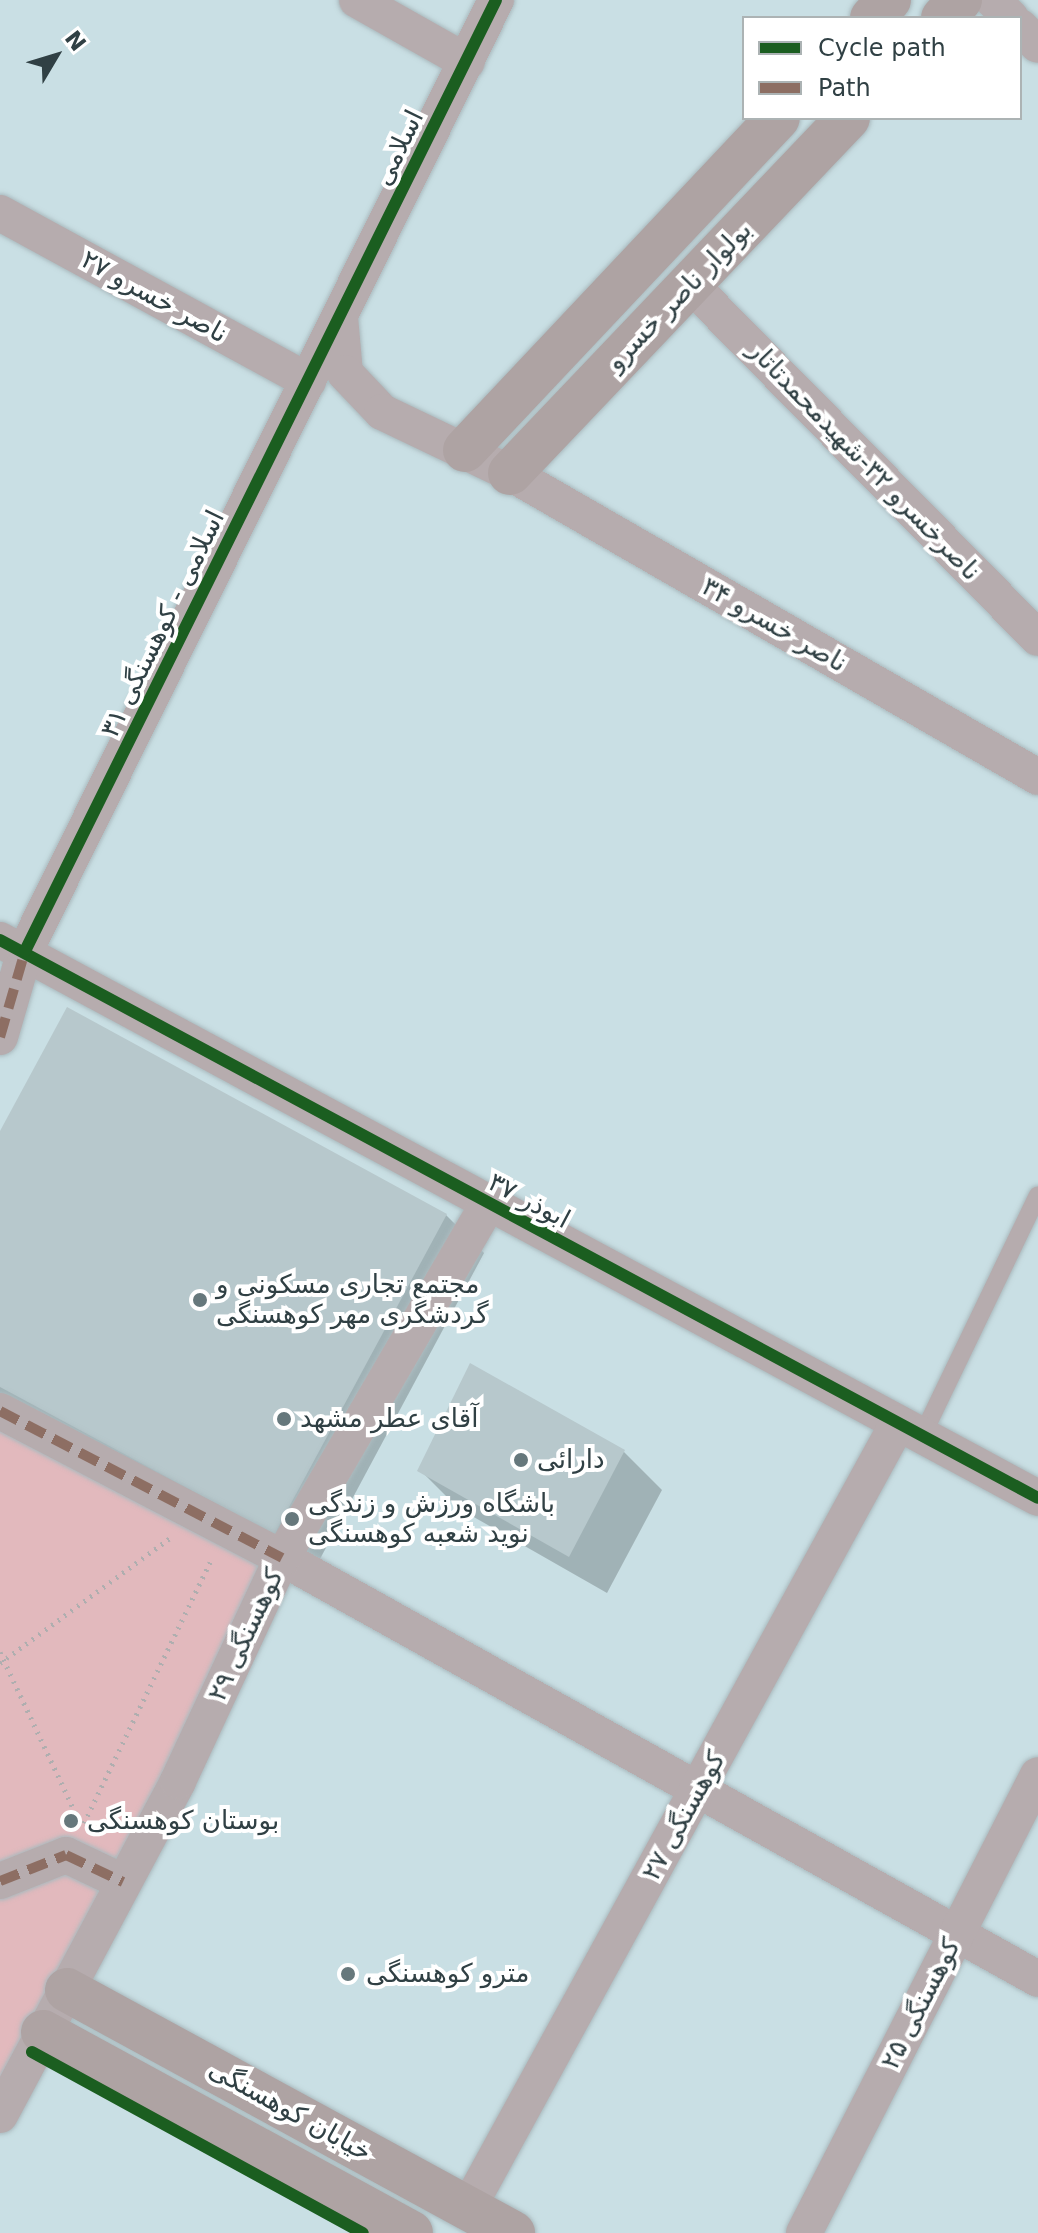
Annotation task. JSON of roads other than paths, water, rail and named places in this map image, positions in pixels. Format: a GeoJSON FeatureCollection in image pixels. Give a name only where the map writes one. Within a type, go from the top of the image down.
{"type":"FeatureCollection","features":[{"type":"Feature","properties":{"kind":"street"},"geometry":{"type":"LineString","coordinates":[[357,0],[467,62]]}},
{"type":"Feature","properties":{"kind":"street","name":"اسلامی"},"geometry":{"type":"LineString","coordinates":[[340,316],[496,0]]}},
{"type":"Feature","properties":{"kind":"street"},"geometry":{"type":"LineString","coordinates":[[874,16],[889,0]]}},
{"type":"Feature","properties":{"kind":"street"},"geometry":{"type":"LineString","coordinates":[[945,16],[960,0]]}},
{"type":"Feature","properties":{"kind":"street"},"geometry":{"type":"LineString","coordinates":[[993,0],[1009,16]]}},
{"type":"Feature","properties":{"kind":"street"},"geometry":{"type":"LineString","coordinates":[[1022,29],[1038,45]]}},
{"type":"Feature","properties":{"kind":"street","name":"بولوار ناصر خسرو"},"geometry":{"type":"LineString","coordinates":[[465,450],[776,120]]}},
{"type":"Feature","properties":{"kind":"street","name":"بولوار ناصر خسرو"},"geometry":{"type":"LineString","coordinates":[[510,473],[846,120]]}},
{"type":"Feature","properties":{"kind":"street","name":"ناصر خسرو ۲۷"},"geometry":{"type":"LineString","coordinates":[[0,213],[308,381]]}},
{"type":"Feature","properties":{"kind":"street","name":"ناصرخسرو ۳۲-شهیدمحمدتاتار"},"geometry":{"type":"LineString","coordinates":[[690,284],[1038,638]]}},
{"type":"Feature","properties":{"kind":"street","name":"اسلامی - کوهسنگی ۳۱"},"geometry":{"type":"LineString","coordinates":[[0,1037],[12,946],[340,316]]}},
{"type":"Feature","properties":{"kind":"street","name":"ناصر خسرو ۳۴"},"geometry":{"type":"LineString","coordinates":[[340,316],[345,373],[382,412],[510,473],[1038,777]]}},
{"type":"Feature","properties":{"kind":"street","name":"ابوذر ۳۷"},"geometry":{"type":"LineString","coordinates":[[12,946],[1038,1498]]}},
{"type":"Feature","properties":{"kind":"street","name":"کوهسنگی ۲۹"},"geometry":{"type":"LineString","coordinates":[[0,2115],[123,1882],[282,1558],[488,1204]]}},
{"type":"Feature","properties":{"kind":"street"},"geometry":{"type":"LineString","coordinates":[[0,1411],[282,1558],[697,1792],[1038,1979]]}},
{"type":"Feature","properties":{"kind":"street","name":"کوهسنگی ۲۷"},"geometry":{"type":"LineString","coordinates":[[462,2221],[697,1792],[910,1430]]}},
{"type":"Feature","properties":{"kind":"street","name":"کوهسنگی ۲۵"},"geometry":{"type":"LineString","coordinates":[[804,2233],[1038,1775]]}},
{"type":"Feature","properties":{"kind":"street"},"geometry":{"type":"LineString","coordinates":[[0,1881],[74,1841],[123,1882]]}},
{"type":"Feature","properties":{"kind":"street","name":"خیابان کوهسنگی"},"geometry":{"type":"LineString","coordinates":[[67,1990],[462,2221],[513,2233]]}},
{"type":"Feature","properties":{"kind":"street","name":"خیابان کوهسنگی"},"geometry":{"type":"LineString","coordinates":[[43,2032],[411,2233]]}},
{"type":"Feature","properties":{"kind":"lane"},"geometry":{"type":"LineString","coordinates":[[910,1430],[1038,1195]]}},
{"type":"Feature","properties":{"kind":"place","name":"مجتمع تجاری مسکونی و گردشگری مهر کوهسنگی"},"geometry":{"type":"Point","coordinates":[200,1300]}},
{"type":"Feature","properties":{"kind":"place","name":"آقای عطر مشهد"},"geometry":{"type":"Point","coordinates":[284,1419]}},
{"type":"Feature","properties":{"kind":"place","name":"دارائی"},"geometry":{"type":"Point","coordinates":[521,1460]}},
{"type":"Feature","properties":{"kind":"place","name":"باشگاه ورزش و زندگی نوید شعبه کوهسنگی"},"geometry":{"type":"Point","coordinates":[292,1519]}},
{"type":"Feature","properties":{"kind":"place","name":"بوستان کوهسنگی"},"geometry":{"type":"Point","coordinates":[71,1821]}},
{"type":"Feature","properties":{"kind":"place","name":"مترو کوهسنگی"},"geometry":{"type":"Point","coordinates":[348,1974]}}]}
